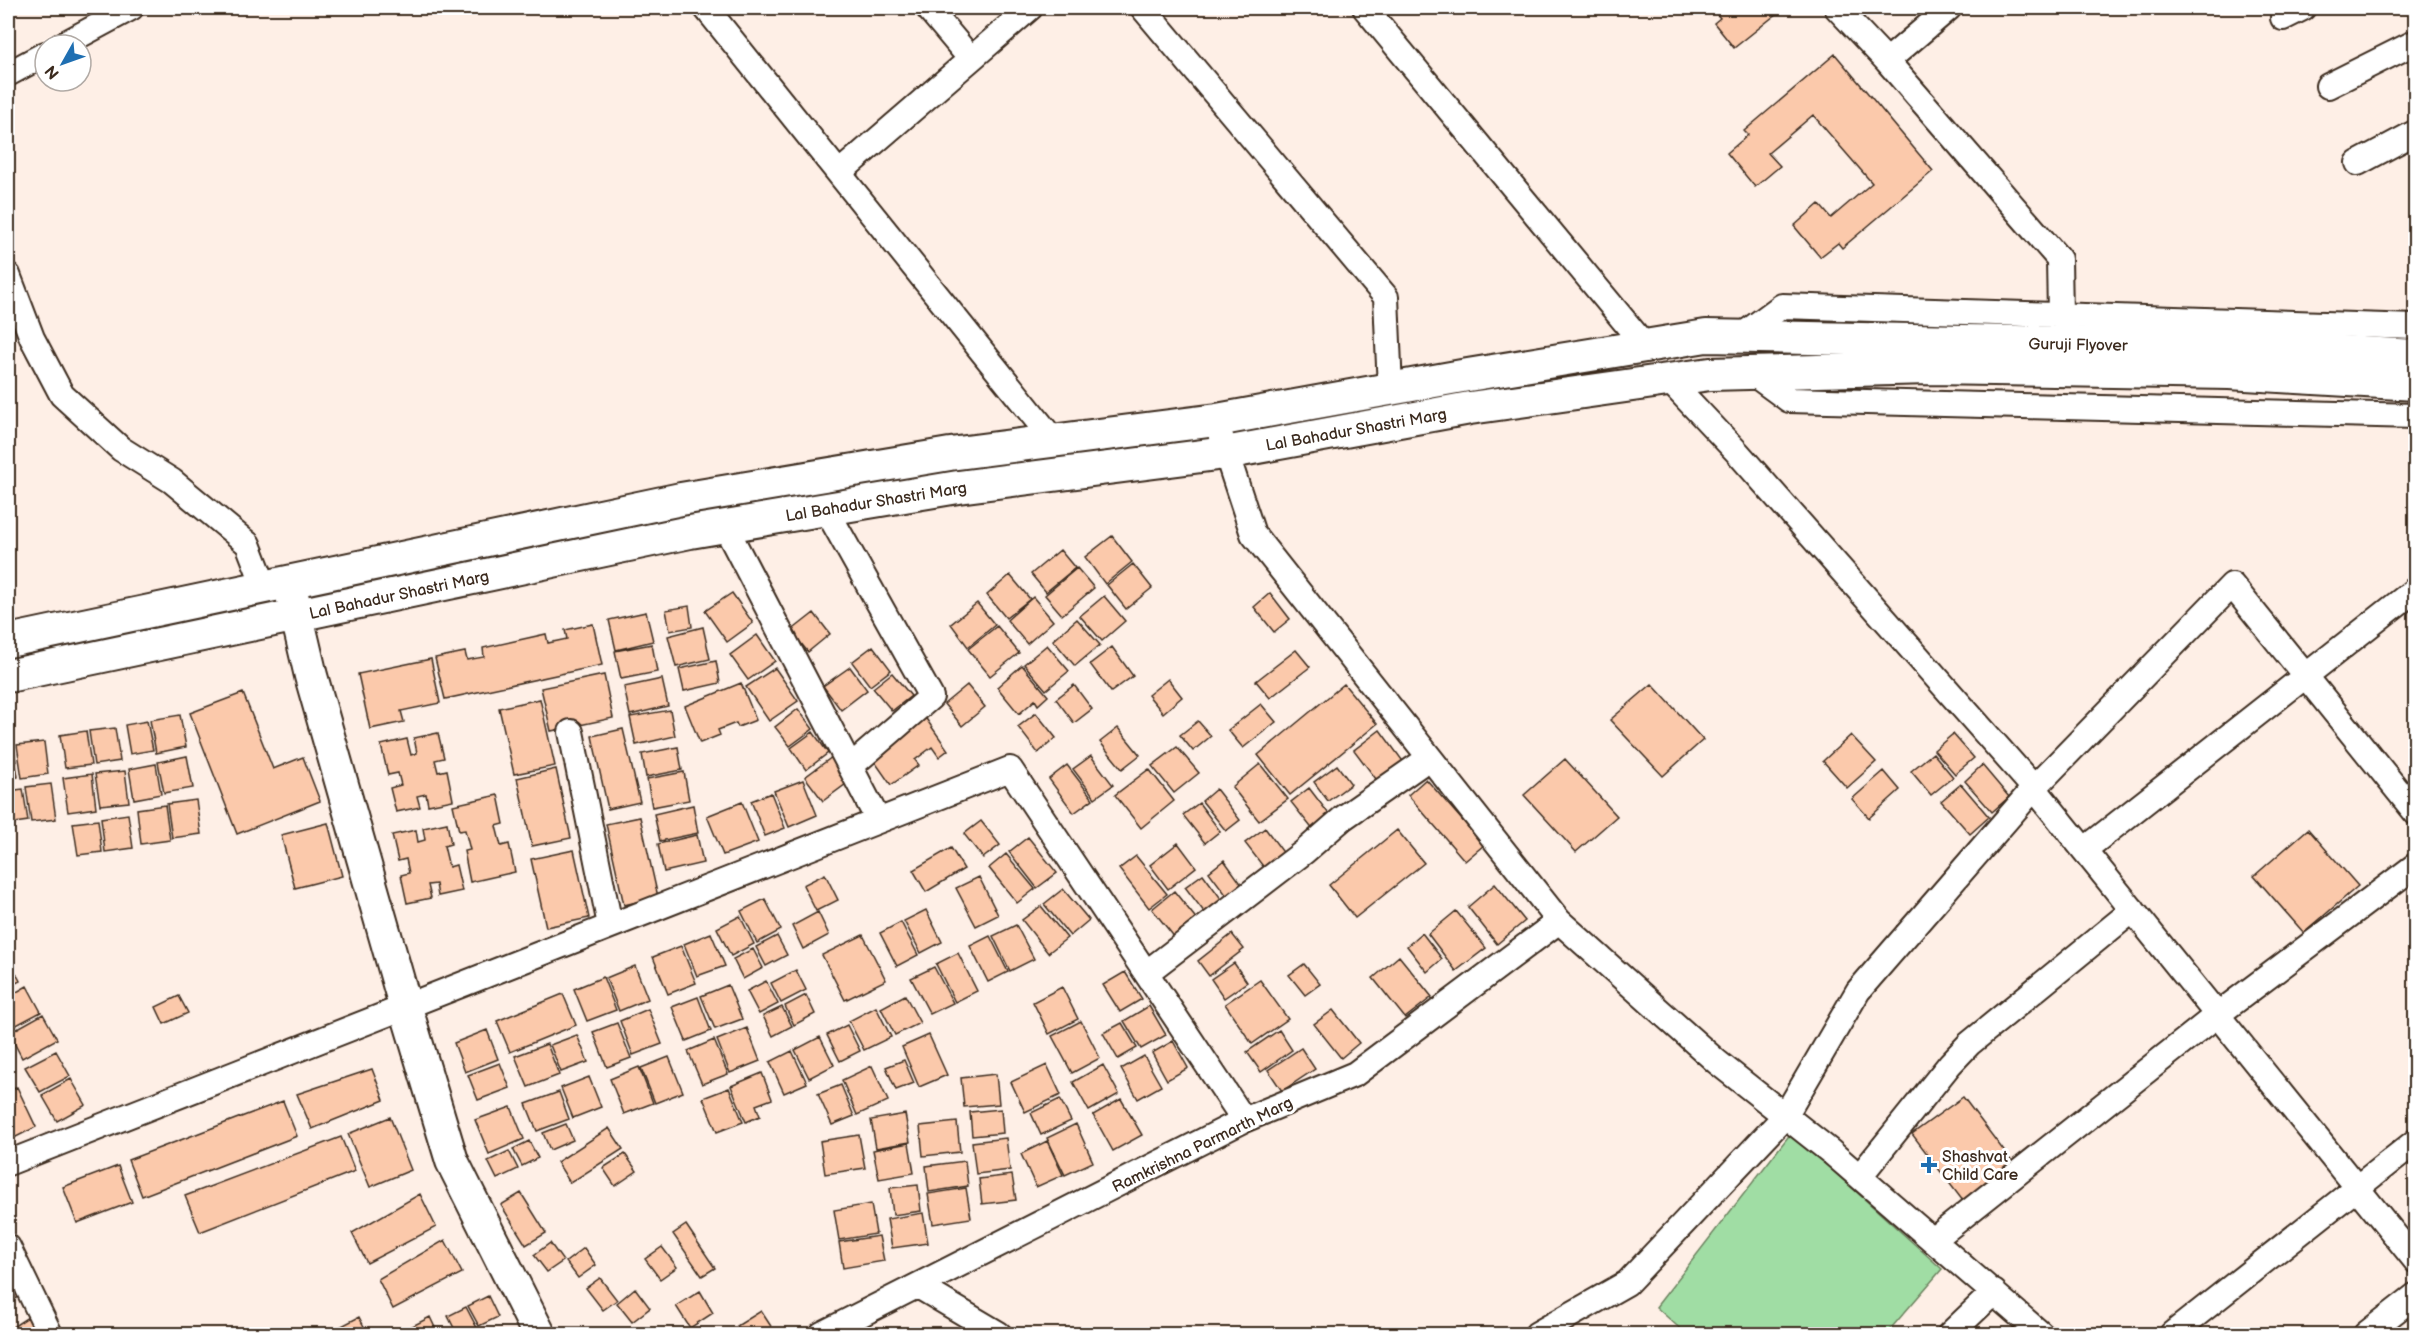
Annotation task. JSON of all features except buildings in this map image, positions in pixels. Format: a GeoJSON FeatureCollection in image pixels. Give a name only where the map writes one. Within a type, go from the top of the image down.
{"type":"FeatureCollection","features":[{"type":"Feature","properties":{"kind":"main road","name":"Lal Bahadur Shastri Marg"},"geometry":{"type":"LineString","coordinates":[[8,641],[681,499],[950,454],[1216,420],[1706,336],[1740,337]]}},
{"type":"Feature","properties":{"kind":"main road","name":"Guruji Flyover"},"geometry":{"type":"LineString","coordinates":[[1740,337],[2230,346],[2415,356]]}},
{"type":"Feature","properties":{"kind":"main road","name":"Guruji Flyover"},"geometry":{"type":"LineString","coordinates":[[1752,373],[1929,368],[2229,373],[2415,384]]}},
{"type":"Feature","properties":{"kind":"main road","name":"Lal Bahadur Shastri Marg"},"geometry":{"type":"LineString","coordinates":[[8,676],[725,526],[958,487],[1225,453],[1470,408],[1668,379],[1710,374],[1752,373]]}},
{"type":"Feature","properties":{"kind":"main road"},"geometry":{"type":"LineString","coordinates":[[277,586],[298,616],[311,676],[452,1161],[538,1335]]}},
{"type":"Feature","properties":{"kind":"street"},"geometry":{"type":"LineString","coordinates":[[84,33],[131,8]]}},
{"type":"Feature","properties":{"kind":"street"},"geometry":{"type":"LineString","coordinates":[[706,8],[1054,441]]}},
{"type":"Feature","properties":{"kind":"street"},"geometry":{"type":"LineString","coordinates":[[928,8],[970,58]]}},
{"type":"Feature","properties":{"kind":"street"},"geometry":{"type":"LineString","coordinates":[[839,173],[1030,8]]}},
{"type":"Feature","properties":{"kind":"street"},"geometry":{"type":"LineString","coordinates":[[1143,8],[1386,297],[1390,389]]}},
{"type":"Feature","properties":{"kind":"street"},"geometry":{"type":"LineString","coordinates":[[1365,8],[1646,346]]}},
{"type":"Feature","properties":{"kind":"street"},"geometry":{"type":"LineString","coordinates":[[1837,8],[1887,61],[2059,259],[2060,315]]}},
{"type":"Feature","properties":{"kind":"street"},"geometry":{"type":"LineString","coordinates":[[1887,61],[1949,8]]}},
{"type":"Feature","properties":{"kind":"street"},"geometry":{"type":"LineString","coordinates":[[2328,86],[2415,42]]}},
{"type":"Feature","properties":{"kind":"street"},"geometry":{"type":"LineString","coordinates":[[8,74],[33,60]]}},
{"type":"Feature","properties":{"kind":"street"},"geometry":{"type":"LineString","coordinates":[[2358,163],[2415,132]]}},
{"type":"Feature","properties":{"kind":"street"},"geometry":{"type":"LineString","coordinates":[[8,275],[32,338],[62,395],[121,449],[172,482],[248,544],[277,586]]}},
{"type":"Feature","properties":{"kind":"street"},"geometry":{"type":"LineString","coordinates":[[1740,337],[1782,306],[2415,327]]}},
{"type":"Feature","properties":{"kind":"street"},"geometry":{"type":"LineString","coordinates":[[1752,373],[1790,400],[2415,416]]}},
{"type":"Feature","properties":{"kind":"street"},"geometry":{"type":"LineString","coordinates":[[1668,379],[1737,452],[2034,788],[2415,1261]]}},
{"type":"Feature","properties":{"kind":"street"},"geometry":{"type":"LineString","coordinates":[[1216,420],[1253,534],[1559,921],[1717,1062],[1860,1176],[2042,1335]]}},
{"type":"Feature","properties":{"kind":"street"},"geometry":{"type":"LineString","coordinates":[[826,509],[931,697],[850,767]]}},
{"type":"Feature","properties":{"kind":"street"},"geometry":{"type":"LineString","coordinates":[[725,526],[878,820]]}},
{"type":"Feature","properties":{"kind":"street"},"geometry":{"type":"LineString","coordinates":[[1537,1335],[1627,1283],[1785,1116],[1858,991],[2034,788],[2232,585],[2415,813]]}},
{"type":"Feature","properties":{"kind":"street"},"geometry":{"type":"LineString","coordinates":[[2084,850],[2415,590]]}},
{"type":"Feature","properties":{"kind":"street"},"geometry":{"type":"LineString","coordinates":[[571,732],[610,925]]}},
{"type":"Feature","properties":{"kind":"street"},"geometry":{"type":"LineString","coordinates":[[1146,973],[1304,852],[1343,818],[1429,758]]}},
{"type":"Feature","properties":{"kind":"street"},"geometry":{"type":"LineString","coordinates":[[8,1163],[1010,769],[1244,1120]]}},
{"type":"Feature","properties":{"kind":"street"},"geometry":{"type":"LineString","coordinates":[[1933,1240],[2217,1016],[2415,865]]}},
{"type":"Feature","properties":{"kind":"street"},"geometry":{"type":"LineString","coordinates":[[1860,1176],[1950,1064],[1969,1044],[2133,910]]}},
{"type":"Feature","properties":{"kind":"street","name":"Ramkrishna Parmarth Marg"},"geometry":{"type":"LineString","coordinates":[[822,1335],[1244,1120],[1355,1074],[1559,921]]}},
{"type":"Feature","properties":{"kind":"street"},"geometry":{"type":"LineString","coordinates":[[2172,1335],[2415,1141]]}},
{"type":"Feature","properties":{"kind":"street"},"geometry":{"type":"LineString","coordinates":[[8,1247],[50,1335]]}},
{"type":"Feature","properties":{"kind":"street"},"geometry":{"type":"LineString","coordinates":[[918,1286],[999,1335]]}},
{"type":"Feature","properties":{"kind":"street"},"geometry":{"type":"LineString","coordinates":[[1950,1335],[1994,1292]]}},
{"type":"Feature","properties":{"kind":"street"},"geometry":{"type":"LineString","coordinates":[[2366,1335],[2415,1295]]}},
{"type":"Feature","properties":{"kind":"green space"},"geometry":{"type":"Polygon","coordinates":[[[1791,1133],[1942,1269],[1886,1334],[1686,1334],[1656,1307],[1791,1133]]]}},
{"type":"Feature","properties":{"kind":"place","name":"Shashvat Child Care"},"geometry":{"type":"Point","coordinates":[1929,1165]}}]}
